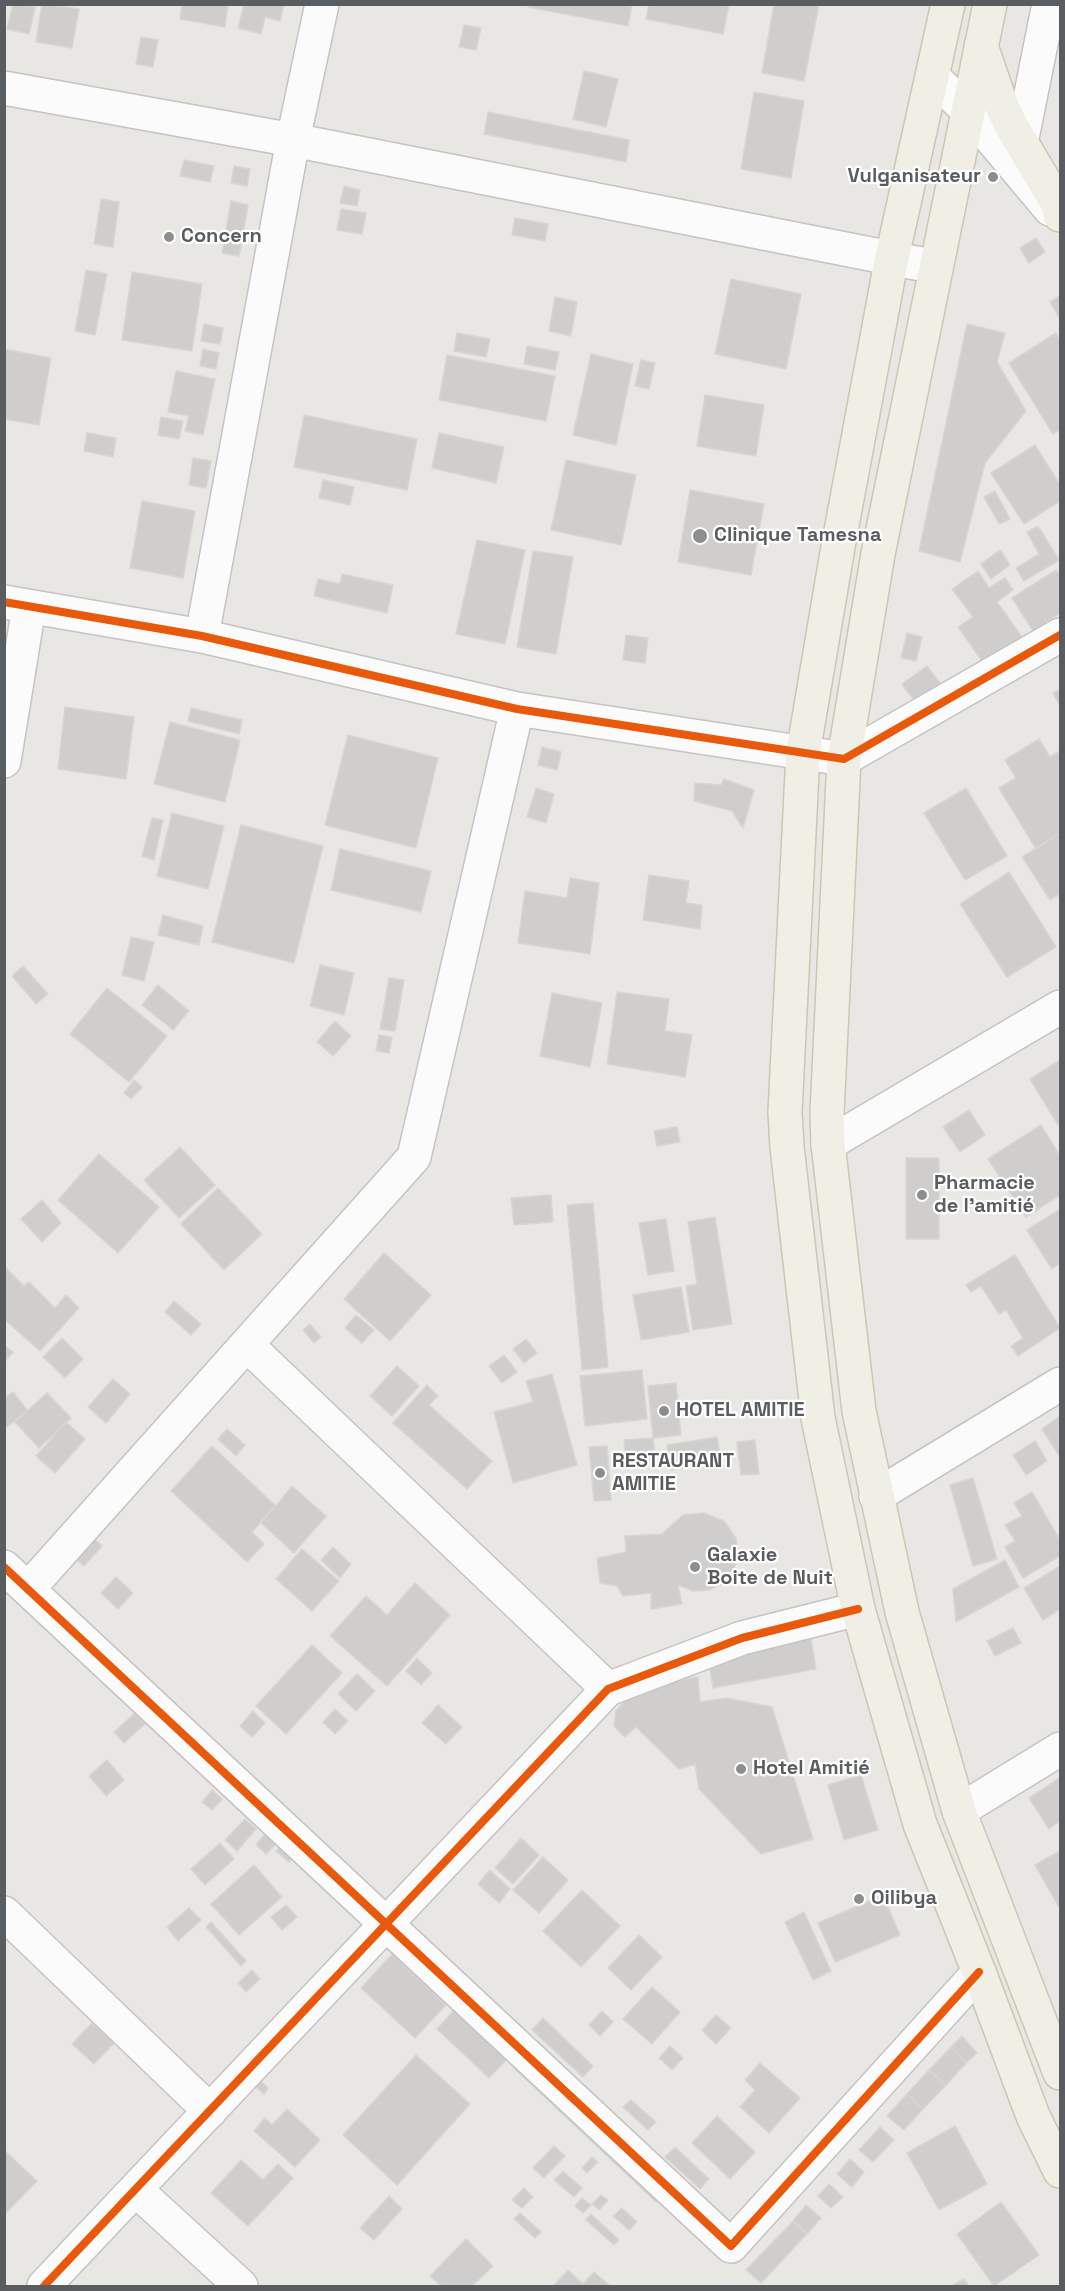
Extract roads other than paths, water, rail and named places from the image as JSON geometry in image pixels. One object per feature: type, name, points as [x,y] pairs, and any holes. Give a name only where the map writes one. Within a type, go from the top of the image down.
[{"type":"main road","points":[[948,4],[892,257],[838,547],[803,753],[785,1112],[818,1418],[858,1609],[920,1824],[1033,2116],[1060,2171]]},
{"type":"main road","points":[[990,4],[878,554],[844,759],[826,1113],[859,1412],[902,1612],[959,1811],[1060,2073]]},
{"type":"main road","points":[[981,46],[1001,104],[1059,206],[1060,214]]},
{"type":"street","points":[[202,636],[293,140],[322,4]]},
{"type":"street","points":[[1022,143],[1049,4]]},
{"type":"street","points":[[933,77],[968,111],[1060,222]]},
{"type":"street","points":[[4,88],[293,140],[936,267]]},
{"type":"street","points":[[4,761],[17,604],[202,636],[517,709],[844,759],[1060,635]]},
{"type":"street","points":[[28,1589],[414,1157],[517,709]]},
{"type":"street","points":[[828,1144],[1060,1007]]},
{"type":"street","points":[[246,1345],[608,1689]]},
{"type":"street","points":[[876,1496],[1060,1383]]},
{"type":"street","points":[[4,1567],[731,2246],[979,1972]]},
{"type":"street","points":[[44,2286],[608,1689],[742,1638],[858,1609]]},
{"type":"street","points":[[959,1811],[1060,1749]]},
{"type":"street","points":[[4,1913],[210,2111]]},
{"type":"street","points":[[136,2190],[241,2286]]},
{"type":"place","name":"Vulganisateur","points":[[993,177]]},
{"type":"place","name":"Concern","points":[[169,237]]},
{"type":"place","name":"Clinique Tamesna","points":[[700,536]]},
{"type":"place","name":"Pharmacie de l'amitié","points":[[922,1195]]},
{"type":"place","name":"HOTEL AMITIE","points":[[664,1411]]},
{"type":"place","name":"RESTAURANT AMITIE","points":[[600,1473]]},
{"type":"place","name":"Galaxie Boite de Nuit","points":[[695,1567]]},
{"type":"place","name":"Hotel Amitié","points":[[741,1769]]},
{"type":"place","name":"Oilibya","points":[[859,1899]]}]
